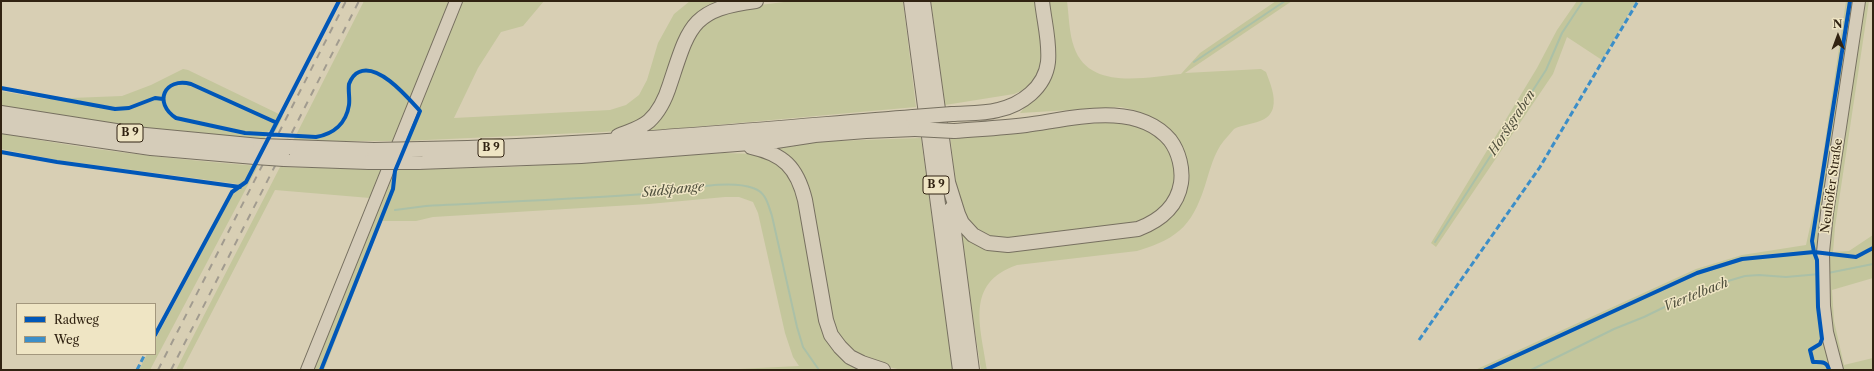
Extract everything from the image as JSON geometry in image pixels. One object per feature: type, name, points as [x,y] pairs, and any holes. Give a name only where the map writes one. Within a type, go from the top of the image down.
[{"type":"highway","points":[[605,141],[639,128],[653,116],[668,91],[679,55],[687,36],[698,21],[720,8],[756,1]]},
{"type":"highway","name":"B 9","points":[[911,1],[960,370]]},
{"type":"highway","name":"B 9","points":[[923,1],[972,370]]},
{"type":"highway","name":"B 9","points":[[420,156],[497,148],[914,123],[952,114],[996,111],[1014,104],[1033,92],[1039,85],[1046,70],[1048,52],[1042,1]]},
{"type":"highway","name":"B 9","points":[[1,113],[257,151]]},
{"type":"highway","points":[[736,144],[866,130],[914,123],[954,131],[1025,125],[1081,117],[1116,116],[1129,118],[1151,125],[1160,131],[1170,141],[1180,162],[1181,182],[1177,197],[1167,212],[1151,224],[1138,229],[997,245],[980,240],[967,230],[958,214],[947,179]]},
{"type":"highway","name":"B 9","points":[[1,126],[151,148],[372,156],[552,158],[736,144]]},
{"type":"highway","points":[[736,144],[764,150],[773,154],[787,163],[797,175],[805,200],[826,320],[831,335],[850,357],[883,370]]},
{"type":"main road","points":[[307,370],[456,1]]},
{"type":"main road","name":"Neuhöfer Straße","points":[[1837,370],[1827,332],[1824,306],[1823,268],[1826,219],[1859,1]]},
{"type":"green space","points":[[364,1],[452,1],[395,141],[293,141]]},
{"type":"green space","points":[[461,1],[544,1],[523,26],[501,32],[478,68],[454,118],[610,110],[626,105],[639,95],[647,80],[658,43],[674,14],[690,1],[728,1],[713,5],[654,108],[635,125],[618,131],[404,141]]},
{"type":"green space","points":[[792,1],[903,1],[916,107],[638,132],[702,24],[736,8]]},
{"type":"green space","points":[[931,1],[1036,1],[1043,52],[1036,79],[1028,88],[1014,94],[945,105]]},
{"type":"green space","points":[[1045,1],[1067,1],[1072,42],[1081,61],[1092,70],[1105,76],[1136,78],[1181,74],[1200,53],[1276,1],[1292,1],[1185,73],[1261,69],[1266,72],[1273,94],[1274,103],[1273,108],[1267,117],[1234,129],[1220,146],[1197,207],[1184,227],[1165,240],[1137,251],[1017,265],[1000,273],[989,283],[983,295],[980,308],[980,323],[987,370],[981,370],[959,228],[975,241],[1153,229],[1188,173],[1146,116],[1134,110],[1121,107],[1020,113],[1044,84]]},
{"type":"green space","points":[[1577,1],[1636,1],[1602,60],[1567,37],[1553,74],[1436,247],[1431,243],[1537,68],[1557,30]]},
{"type":"green space","points":[[1846,1],[1869,1],[1835,227],[1833,252],[1849,251],[1873,235],[1873,278],[1832,290],[1834,321],[1844,365],[1873,358],[1873,370],[1475,370],[1696,269],[1742,255],[1806,245],[1817,195]]},
{"type":"green space","points":[[183,69],[188,70],[283,116],[275,132],[268,131],[264,139],[165,130],[66,117],[1,106],[1,91],[46,99],[122,96],[151,85]]},
{"type":"green space","points":[[1123,122],[1141,125],[1156,133],[1173,155],[1176,189],[1160,213],[1135,225],[1005,238],[989,238],[977,231],[969,221],[958,193],[950,136]]},
{"type":"green space","points":[[1,133],[129,153],[258,166],[150,370],[139,370],[146,355],[156,355],[156,338],[238,184],[57,160],[1,149]]},
{"type":"green space","points":[[921,138],[953,370],[902,370],[875,364],[850,351],[833,327],[805,187],[765,147],[832,141]]},
{"type":"green space","points":[[724,153],[758,154],[774,159],[797,184],[821,321],[868,370],[718,370],[799,366],[793,357],[785,333],[758,213],[753,202],[739,197],[725,197],[649,204],[433,217],[416,221],[382,221],[324,370],[300,370],[370,198],[275,190],[182,370],[176,370],[280,167],[398,170],[512,167]]},
{"type":"waterway","points":[[1194,62],[1285,1]]},
{"type":"waterway","name":"Horstgraben","points":[[1435,242],[1546,70],[1562,33],[1583,1]]},
{"type":"waterway","name":"Südspange","points":[[395,210],[426,206],[647,194],[701,186],[729,184],[753,188],[761,192],[768,203],[803,347],[819,370]]},
{"type":"waterway","name":"Viertelbach","points":[[1828,273],[1873,264]]},
{"type":"waterway","name":"Viertelbach","points":[[1531,370],[1614,329],[1644,317],[1677,301],[1728,281],[1745,276],[1759,275],[1786,277],[1820,274]]},
{"type":"railway","points":[[158,370],[346,1]]},
{"type":"railway","points":[[171,370],[359,1]]},
{"type":"marked path","points":[[1419,340],[1540,167],[1638,1]]},
{"type":"marked path","points":[[137,370],[144,355]]},
{"type":"cycle path","points":[[156,333],[232,192],[246,182],[339,1]]},
{"type":"cycle path","points":[[1829,370],[1827,365],[1821,362],[1813,362],[1810,350],[1820,344],[1822,339],[1818,307],[1817,260],[1812,241],[1850,1]]},
{"type":"cycle path","points":[[275,122],[191,84],[174,84],[168,88],[165,93],[165,105],[169,112],[176,118],[245,133],[316,137],[333,131],[342,123],[349,105],[349,84],[357,73],[367,71],[375,72],[392,83],[420,111],[395,171],[393,189],[321,370]]},
{"type":"cycle path","points":[[1,88],[115,109],[129,108],[155,98],[163,99]]},
{"type":"cycle path","points":[[1,152],[57,162],[240,187]]},
{"type":"cycle path","points":[[1485,370],[1697,273],[1742,259],[1814,252],[1856,257],[1873,248]]}]
